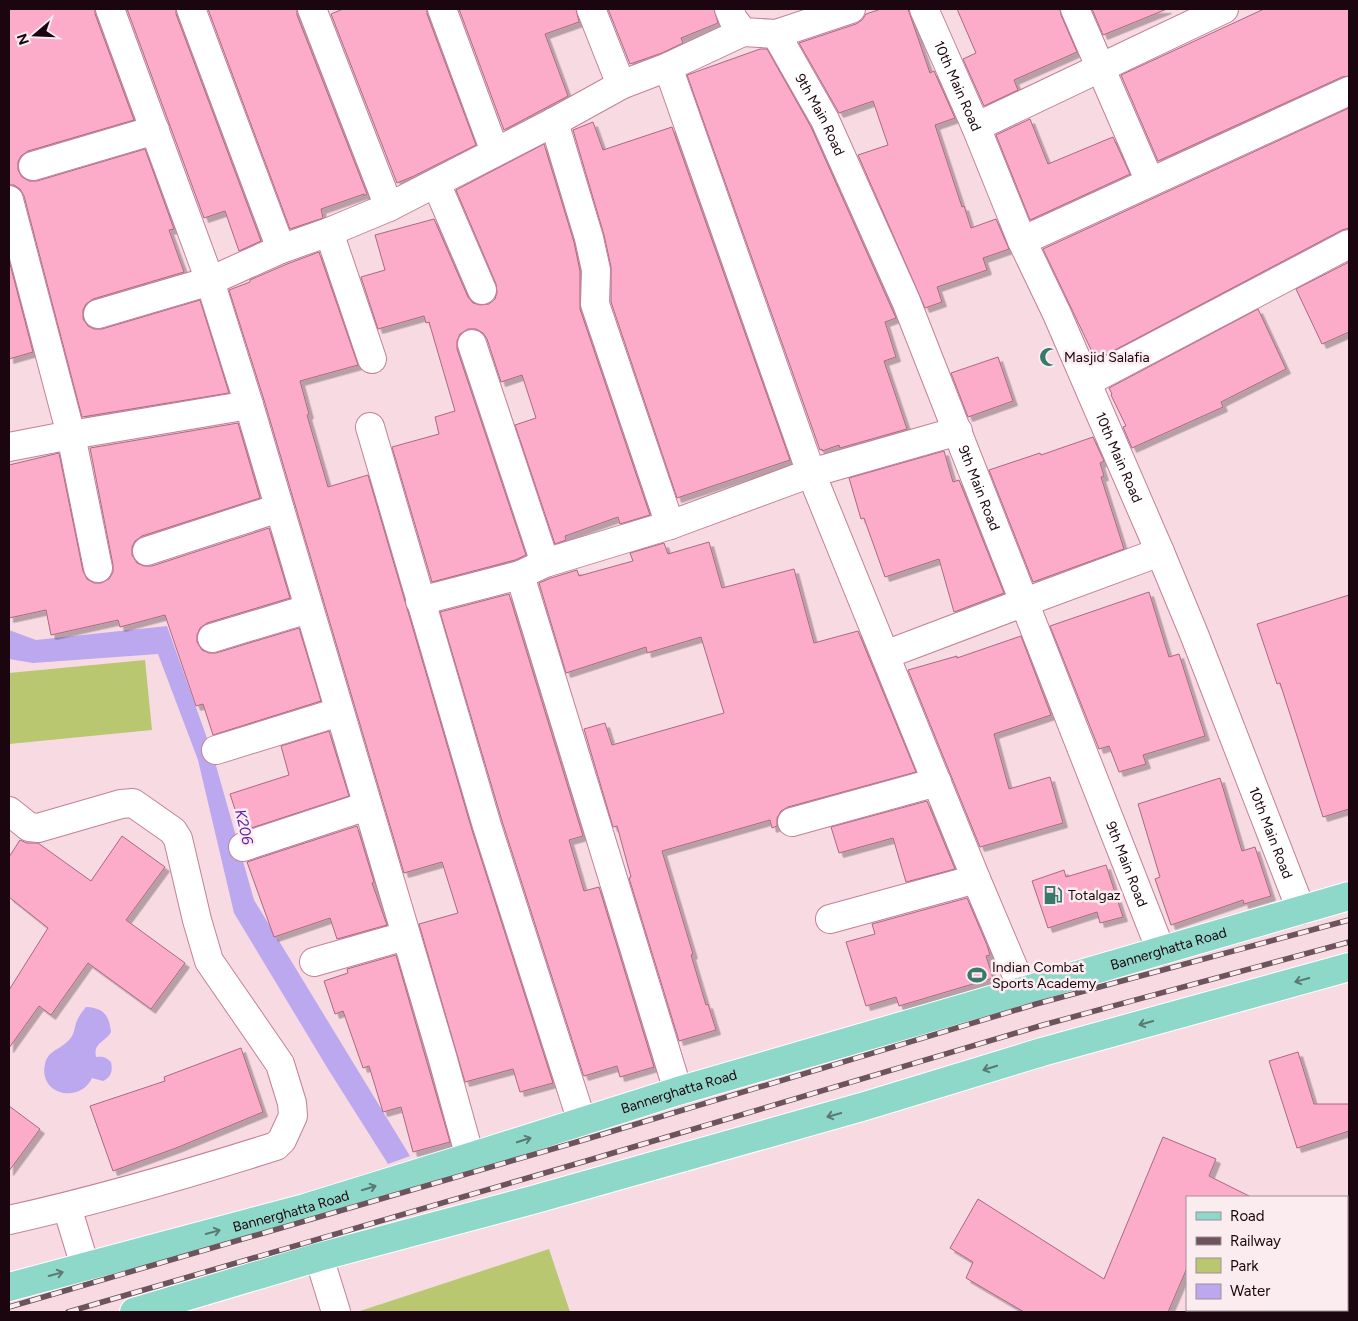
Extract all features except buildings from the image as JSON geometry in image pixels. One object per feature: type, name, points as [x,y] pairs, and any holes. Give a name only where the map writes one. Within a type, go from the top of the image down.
[{"type":"main road","name":"Bannerghatta Road","points":[[9,1287],[305,1208],[470,1158],[678,1091],[1349,896]]},
{"type":"main road","points":[[134,1312],[319,1257],[809,1122],[1042,1052],[1349,966]]},
{"type":"street","points":[[110,9],[210,281],[249,405],[470,1158]]},
{"type":"street","points":[[191,9],[281,249]]},
{"type":"street","points":[[312,9],[389,207]]},
{"type":"street","points":[[442,9],[495,152]]},
{"type":"street","points":[[591,9],[621,85]]},
{"type":"street","points":[[728,9],[742,32]]},
{"type":"street","points":[[98,314],[210,281],[281,249],[329,232],[389,207],[554,122],[621,85],[668,67],[742,32],[776,34],[851,9]]},
{"type":"street","name":"10th Main Road","points":[[924,9],[976,127],[1022,241],[1087,382],[1160,552],[1194,634],[1301,910]]},
{"type":"street","points":[[1075,9],[1150,182]]},
{"type":"street","points":[[976,127],[1224,9]]},
{"type":"street","name":"9th Main Road","points":[[776,34],[825,120],[906,300],[1161,951]]},
{"type":"street","points":[[668,67],[811,472],[1023,990]]},
{"type":"street","points":[[1022,241],[1349,90]]},
{"type":"street","points":[[554,122],[590,238],[596,270],[594,304],[670,525]]},
{"type":"street","points":[[33,166],[155,130]]},
{"type":"street","points":[[436,183],[482,290]]},
{"type":"street","points":[[9,200],[72,435],[98,568]]},
{"type":"street","points":[[329,232],[372,359]]},
{"type":"street","points":[[1087,382],[1349,244]]},
{"type":"street","points":[[472,344],[545,563]]},
{"type":"street","points":[[9,447],[249,405]]},
{"type":"street","points":[[370,427],[487,826],[582,1122]]},
{"type":"street","points":[[420,601],[520,575],[545,563],[670,525],[811,472],[958,431]]},
{"type":"street","points":[[147,551],[279,508]]},
{"type":"street","points":[[885,655],[1160,552]]},
{"type":"street","points":[[520,575],[678,1091]]},
{"type":"street","points":[[212,638],[308,609]]},
{"type":"street","points":[[216,750],[340,712]]},
{"type":"street","points":[[792,822],[937,782]]},
{"type":"street","points":[[9,811],[29,827],[38,828],[121,804],[133,803],[173,830],[178,839],[197,920],[209,961],[278,1059],[292,1103],[293,1116],[282,1140],[276,1146],[193,1172],[67,1207],[9,1220]]},
{"type":"street","points":[[243,847],[368,806]]},
{"type":"street","points":[[830,919],[976,879]]},
{"type":"street","points":[[314,962],[406,936]]},
{"type":"street","points":[[67,1207],[85,1266]]},
{"type":"street","points":[[319,1257],[336,1312]]},
{"type":"green space","points":[[145,660],[152,730],[9,744],[9,673]]},
{"type":"green space","points":[[549,1249],[570,1312],[357,1312]]},
{"type":"water","points":[[167,626],[213,755],[254,900],[410,1156],[388,1164],[234,913],[198,760],[158,654],[33,663],[9,659],[9,630],[36,640]]},
{"type":"water","points":[[86,1007],[101,1011],[109,1021],[111,1032],[96,1048],[96,1057],[104,1057],[111,1062],[111,1073],[103,1081],[92,1078],[79,1091],[61,1092],[54,1089],[48,1083],[45,1075],[45,1064],[52,1053],[71,1038],[76,1023]]},
{"type":"railway","points":[[9,1307],[580,1141],[1036,1004],[1349,920]]},
{"type":"railway","points":[[68,1312],[1043,1025],[1349,942]]},
{"type":"place","name":"Masjid Salafia","points":[[1049,357]]},
{"type":"place","name":"Totalgaz","points":[[1053,895]]},
{"type":"place","name":"Indian Combat Sports Academy","points":[[977,975]]},
{"type":"water label","name":"K206","points":[[244,827]]}]
